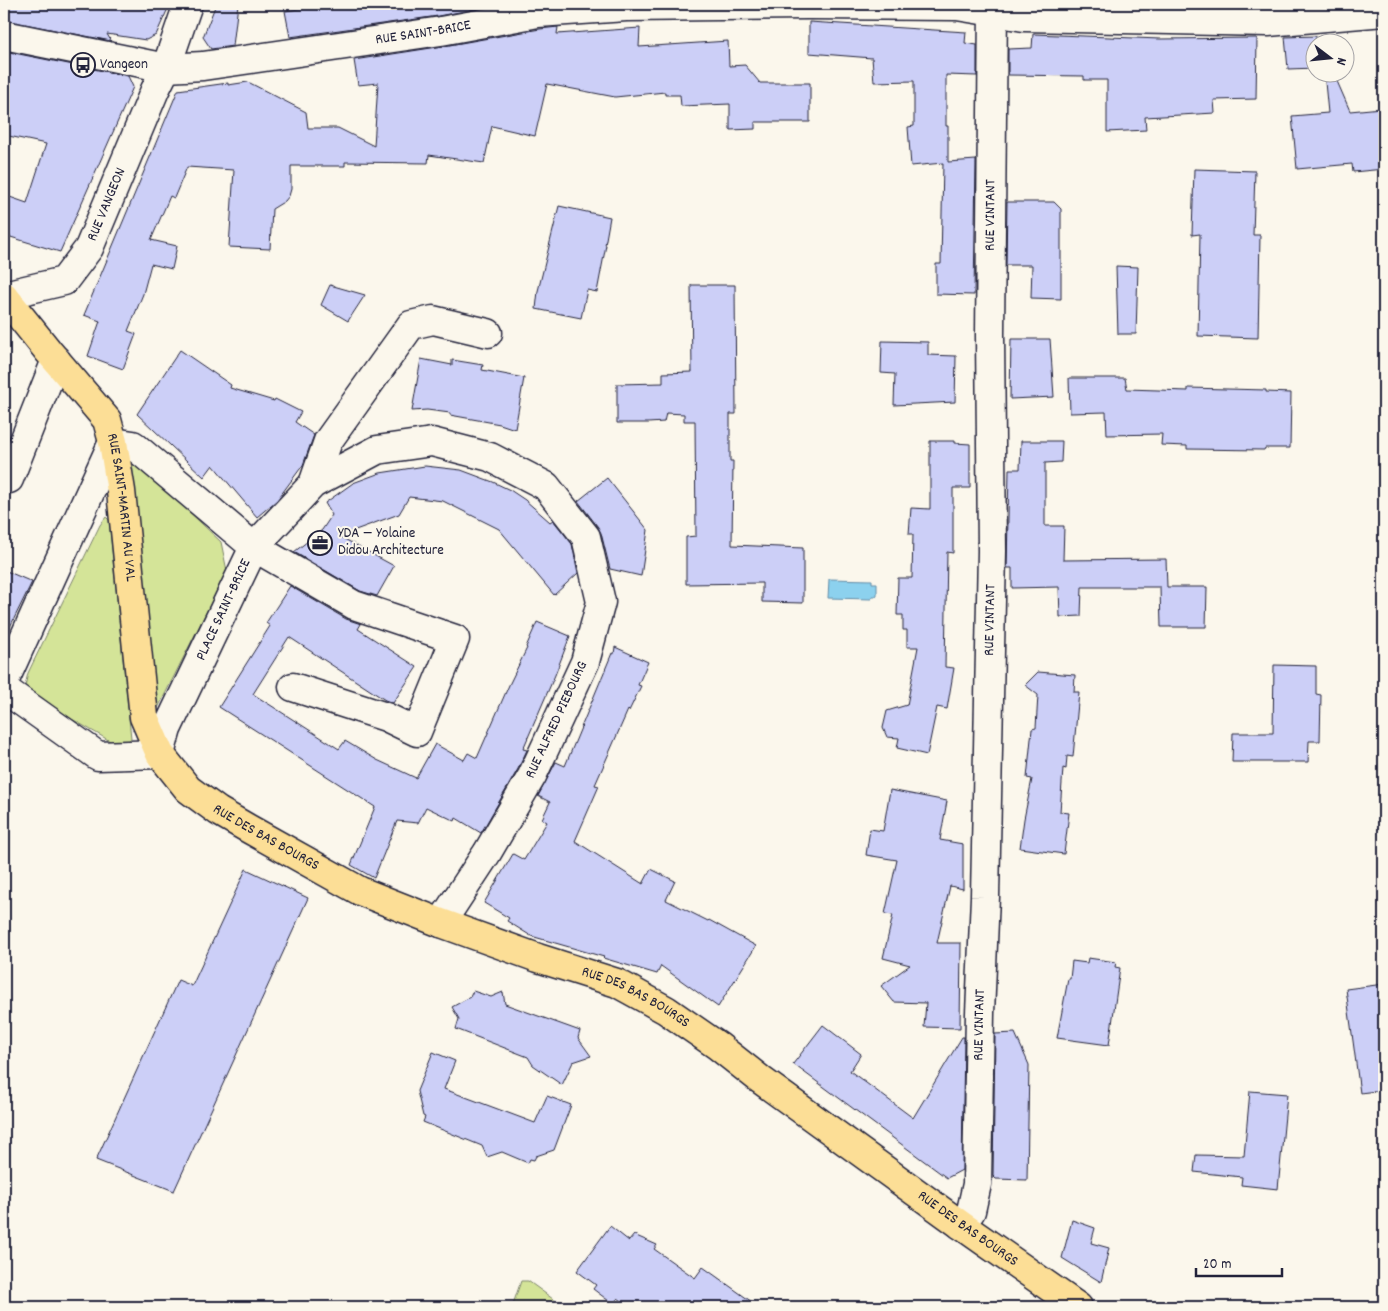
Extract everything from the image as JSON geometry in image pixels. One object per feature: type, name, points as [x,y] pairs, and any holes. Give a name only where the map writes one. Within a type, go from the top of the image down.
[{"type":"main road","name":"RUE SAINT-MARTIN AU VAL","points":[[4,295],[107,420],[113,442],[121,491],[144,718],[160,754]]},
{"type":"main road","name":"RUE DES BAS BOURGS","points":[[160,754],[188,789],[218,811],[360,891],[538,958],[617,983],[666,1010],[718,1046],[761,1080],[961,1226],[1078,1307]]},
{"type":"street","name":"RUE VANGEON","points":[[4,295],[64,281],[89,248],[166,68],[188,4]]},
{"type":"street","name":"RUE SAINT-BRICE","points":[[4,35],[166,68],[212,65],[441,30],[538,13],[626,7],[957,6],[993,7],[1024,16],[1268,22],[1384,12]]},
{"type":"street","name":"RUE VINTANT","points":[[961,1226],[971,1210],[977,1184],[980,1012],[985,897],[992,551],[990,326],[993,7]]},
{"type":"street","points":[[313,484],[328,441],[411,325],[432,320],[488,334]]},
{"type":"street","points":[[4,478],[10,479],[56,360]]},
{"type":"street","points":[[4,682],[113,442]]},
{"type":"street","name":"PLACE SAINT-BRICE","points":[[113,442],[133,445],[254,547],[167,729],[160,754]]},
{"type":"street","name":"RUE ALFRED PIEBOURG","points":[[254,547],[313,484],[377,450],[432,442],[490,457],[546,486],[586,537],[601,602],[585,662],[532,776],[487,853],[441,923]]},
{"type":"street","points":[[254,547],[354,605],[455,639],[417,732],[386,717],[293,687]]},
{"type":"street","points":[[4,689],[98,756],[160,754]]},
{"type":"green space","points":[[138,463],[221,542],[227,571],[157,710],[130,469],[133,464]]},
{"type":"green space","points":[[106,517],[109,520],[131,738],[126,745],[117,745],[37,699],[25,686],[28,673],[100,525]]},
{"type":"green space","points":[[521,1281],[528,1281],[564,1307],[512,1307]]},
{"type":"water","points":[[829,579],[872,580],[872,583],[877,583],[877,596],[872,596],[871,599],[828,598]]},
{"type":"building","points":[[4,4],[170,4],[156,35],[146,40],[107,34],[111,41],[4,20]]},
{"type":"building","points":[[216,4],[238,4],[233,46],[211,49],[203,37]]},
{"type":"building","points":[[334,4],[502,4],[438,16],[290,37],[285,11]]},
{"type":"building","points":[[809,22],[966,32],[965,43],[977,45],[977,76],[946,75],[948,162],[976,160],[974,295],[936,294],[936,264],[941,264],[943,163],[911,166],[908,127],[914,126],[914,81],[874,82],[872,58],[809,53]]},
{"type":"building","points":[[558,27],[557,34],[640,28],[639,47],[728,41],[729,66],[745,65],[760,83],[810,83],[810,122],[755,122],[755,129],[730,130],[730,104],[681,106],[680,95],[665,95],[665,92],[615,97],[547,84],[535,136],[492,126],[484,163],[429,155],[428,163],[345,162],[345,166],[291,166],[291,189],[289,196],[285,201],[272,209],[270,249],[229,247],[234,170],[187,167],[174,198],[170,196],[151,240],[177,246],[172,269],[151,264],[143,294],[128,331],[136,334],[123,369],[88,356],[100,321],[84,315],[178,90],[248,82],[306,112],[308,128],[338,128],[374,146],[378,83],[358,85],[354,60]]},
{"type":"building","points":[[1033,34],[1160,39],[1257,38],[1256,99],[1214,100],[1215,113],[1145,117],[1146,130],[1107,132],[1107,80],[1084,80],[1084,76],[1008,75],[1008,49],[1032,48]]},
{"type":"building","points":[[1306,36],[1306,68],[1288,69],[1285,37]]},
{"type":"building","points":[[4,51],[128,76],[133,87],[60,252],[4,235],[4,195],[27,203],[46,144],[4,135],[4,112],[9,93],[4,92]]},
{"type":"building","points":[[1325,82],[1337,82],[1350,111],[1381,108],[1384,169],[1353,172],[1352,164],[1297,169],[1292,116],[1328,113]]},
{"type":"building","points":[[1194,169],[1255,171],[1253,235],[1260,235],[1258,338],[1198,336],[1200,234],[1192,235]]},
{"type":"building","points":[[1007,202],[1054,202],[1061,209],[1061,299],[1031,298],[1032,265],[1006,265]]},
{"type":"building","points":[[559,206],[610,217],[597,292],[587,290],[581,318],[536,309],[538,291]]},
{"type":"building","points":[[1116,266],[1138,267],[1136,334],[1118,334]]},
{"type":"building","points":[[330,285],[365,295],[348,321],[321,305]]},
{"type":"building","points":[[691,285],[735,285],[736,414],[730,414],[730,461],[733,461],[732,545],[803,548],[803,603],[762,602],[762,583],[686,584],[686,537],[696,536],[695,421],[684,421],[684,414],[666,413],[664,422],[617,423],[617,384],[663,383],[663,373],[692,372]]},
{"type":"building","points":[[1011,339],[1050,339],[1054,397],[1010,399]]},
{"type":"building","points":[[882,341],[928,342],[928,355],[956,356],[955,402],[894,405],[895,374],[881,373]]},
{"type":"building","points":[[180,350],[231,385],[230,388],[274,401],[275,399],[301,412],[295,422],[314,435],[303,465],[277,500],[257,517],[213,465],[204,477],[137,414]]},
{"type":"building","points":[[421,359],[452,365],[452,360],[483,365],[482,370],[524,378],[515,429],[500,424],[450,415],[450,413],[427,410],[412,411]]},
{"type":"building","points":[[1069,378],[1125,378],[1127,389],[1188,391],[1188,388],[1266,390],[1266,392],[1291,393],[1290,448],[1265,448],[1264,450],[1187,449],[1187,446],[1161,445],[1162,434],[1107,435],[1106,412],[1070,413]]},
{"type":"building","points":[[930,441],[955,441],[955,443],[970,444],[970,488],[953,488],[953,553],[947,552],[945,667],[954,668],[947,709],[937,707],[927,755],[897,748],[899,738],[887,737],[883,728],[887,711],[907,705],[918,647],[907,647],[907,630],[903,630],[903,615],[897,615],[898,578],[912,578],[913,534],[909,534],[911,508],[930,509]]},
{"type":"building","points":[[1021,441],[1062,441],[1061,462],[1045,463],[1045,526],[1064,526],[1063,560],[1166,559],[1167,587],[1207,587],[1206,627],[1161,627],[1160,587],[1082,587],[1081,616],[1060,617],[1059,587],[1012,588],[1012,568],[1007,568],[1009,469],[1020,469]]},
{"type":"building","points":[[425,466],[461,470],[493,482],[525,500],[550,522],[553,520],[572,544],[578,573],[554,595],[499,529],[443,501],[409,497],[399,514],[339,536],[394,566],[377,596],[360,591],[294,552],[322,530],[332,515],[325,503],[353,483],[380,473]]},
{"type":"building","points":[[607,478],[648,530],[641,576],[610,569],[601,533],[578,501]]},
{"type":"building","points":[[4,570],[32,582],[4,639]]},
{"type":"building","points":[[290,586],[346,619],[361,624],[358,629],[417,667],[393,703],[385,700],[289,637],[253,694],[339,749],[345,741],[377,760],[416,778],[435,744],[464,760],[468,753],[477,758],[537,622],[570,636],[523,749],[527,750],[481,833],[456,818],[455,821],[426,807],[418,823],[397,821],[374,878],[351,865],[375,807],[219,707],[270,626],[266,623]]},
{"type":"building","points":[[615,647],[648,662],[638,685],[641,686],[628,710],[595,785],[599,786],[575,841],[643,884],[651,869],[675,881],[666,900],[709,920],[756,946],[718,1007],[661,966],[657,974],[531,936],[507,921],[509,918],[484,903],[513,854],[524,860],[547,822],[542,819],[550,802],[538,796],[556,762],[565,766],[612,653],[614,654]]},
{"type":"building","points":[[1274,665],[1316,666],[1316,694],[1321,695],[1320,741],[1309,741],[1308,762],[1232,762],[1233,733],[1273,733]]},
{"type":"building","points":[[1038,672],[1075,675],[1074,692],[1079,692],[1073,757],[1067,756],[1066,769],[1063,768],[1060,812],[1069,813],[1064,854],[1020,848],[1032,779],[1027,778],[1032,729],[1036,728],[1038,695],[1025,685]]},
{"type":"building","points":[[890,790],[947,801],[940,840],[963,844],[963,889],[950,886],[937,943],[961,943],[960,1028],[924,1027],[926,1003],[894,1002],[881,986],[910,965],[883,958],[893,915],[885,914],[897,860],[866,855],[870,829],[883,831]]},
{"type":"building","points":[[246,869],[308,898],[174,1191],[96,1160],[178,980],[192,986]]},
{"type":"building","points":[[1088,958],[1116,962],[1115,967],[1120,968],[1109,1045],[1057,1038],[1072,961],[1087,963]]},
{"type":"building","points":[[1384,984],[1384,1090],[1360,1093],[1346,989]]},
{"type":"building","points":[[473,991],[491,997],[503,992],[505,1004],[580,1031],[578,1038],[591,1056],[573,1062],[562,1085],[533,1065],[528,1057],[456,1029],[459,1019],[452,1007],[470,997]]},
{"type":"building","points":[[823,1025],[861,1054],[850,1071],[913,1118],[962,1037],[964,1037],[962,1170],[947,1178],[793,1064]]},
{"type":"building","points":[[1015,1033],[1029,1065],[1027,1180],[996,1179],[993,1176],[995,1034]]},
{"type":"building","points":[[433,1052],[455,1061],[444,1089],[535,1123],[547,1096],[571,1105],[554,1150],[536,1156],[534,1160],[530,1159],[528,1163],[502,1152],[487,1157],[482,1146],[423,1122],[425,1117],[423,1116],[417,1091]]},
{"type":"building","points":[[1250,1091],[1287,1094],[1278,1189],[1241,1185],[1242,1177],[1194,1172],[1196,1155],[1244,1156]]},
{"type":"building","points":[[1072,1220],[1095,1228],[1091,1243],[1109,1248],[1101,1282],[1062,1258]]},
{"type":"building","points":[[610,1226],[629,1241],[634,1235],[657,1245],[654,1249],[695,1278],[703,1267],[759,1307],[630,1307],[618,1298],[613,1304],[593,1289],[596,1285],[577,1271]]},
{"type":"place","name":"Vangeon","points":[[83,65]]},
{"type":"place","name":"YDA — Yolaine Didou Architecture","points":[[320,543]]}]
